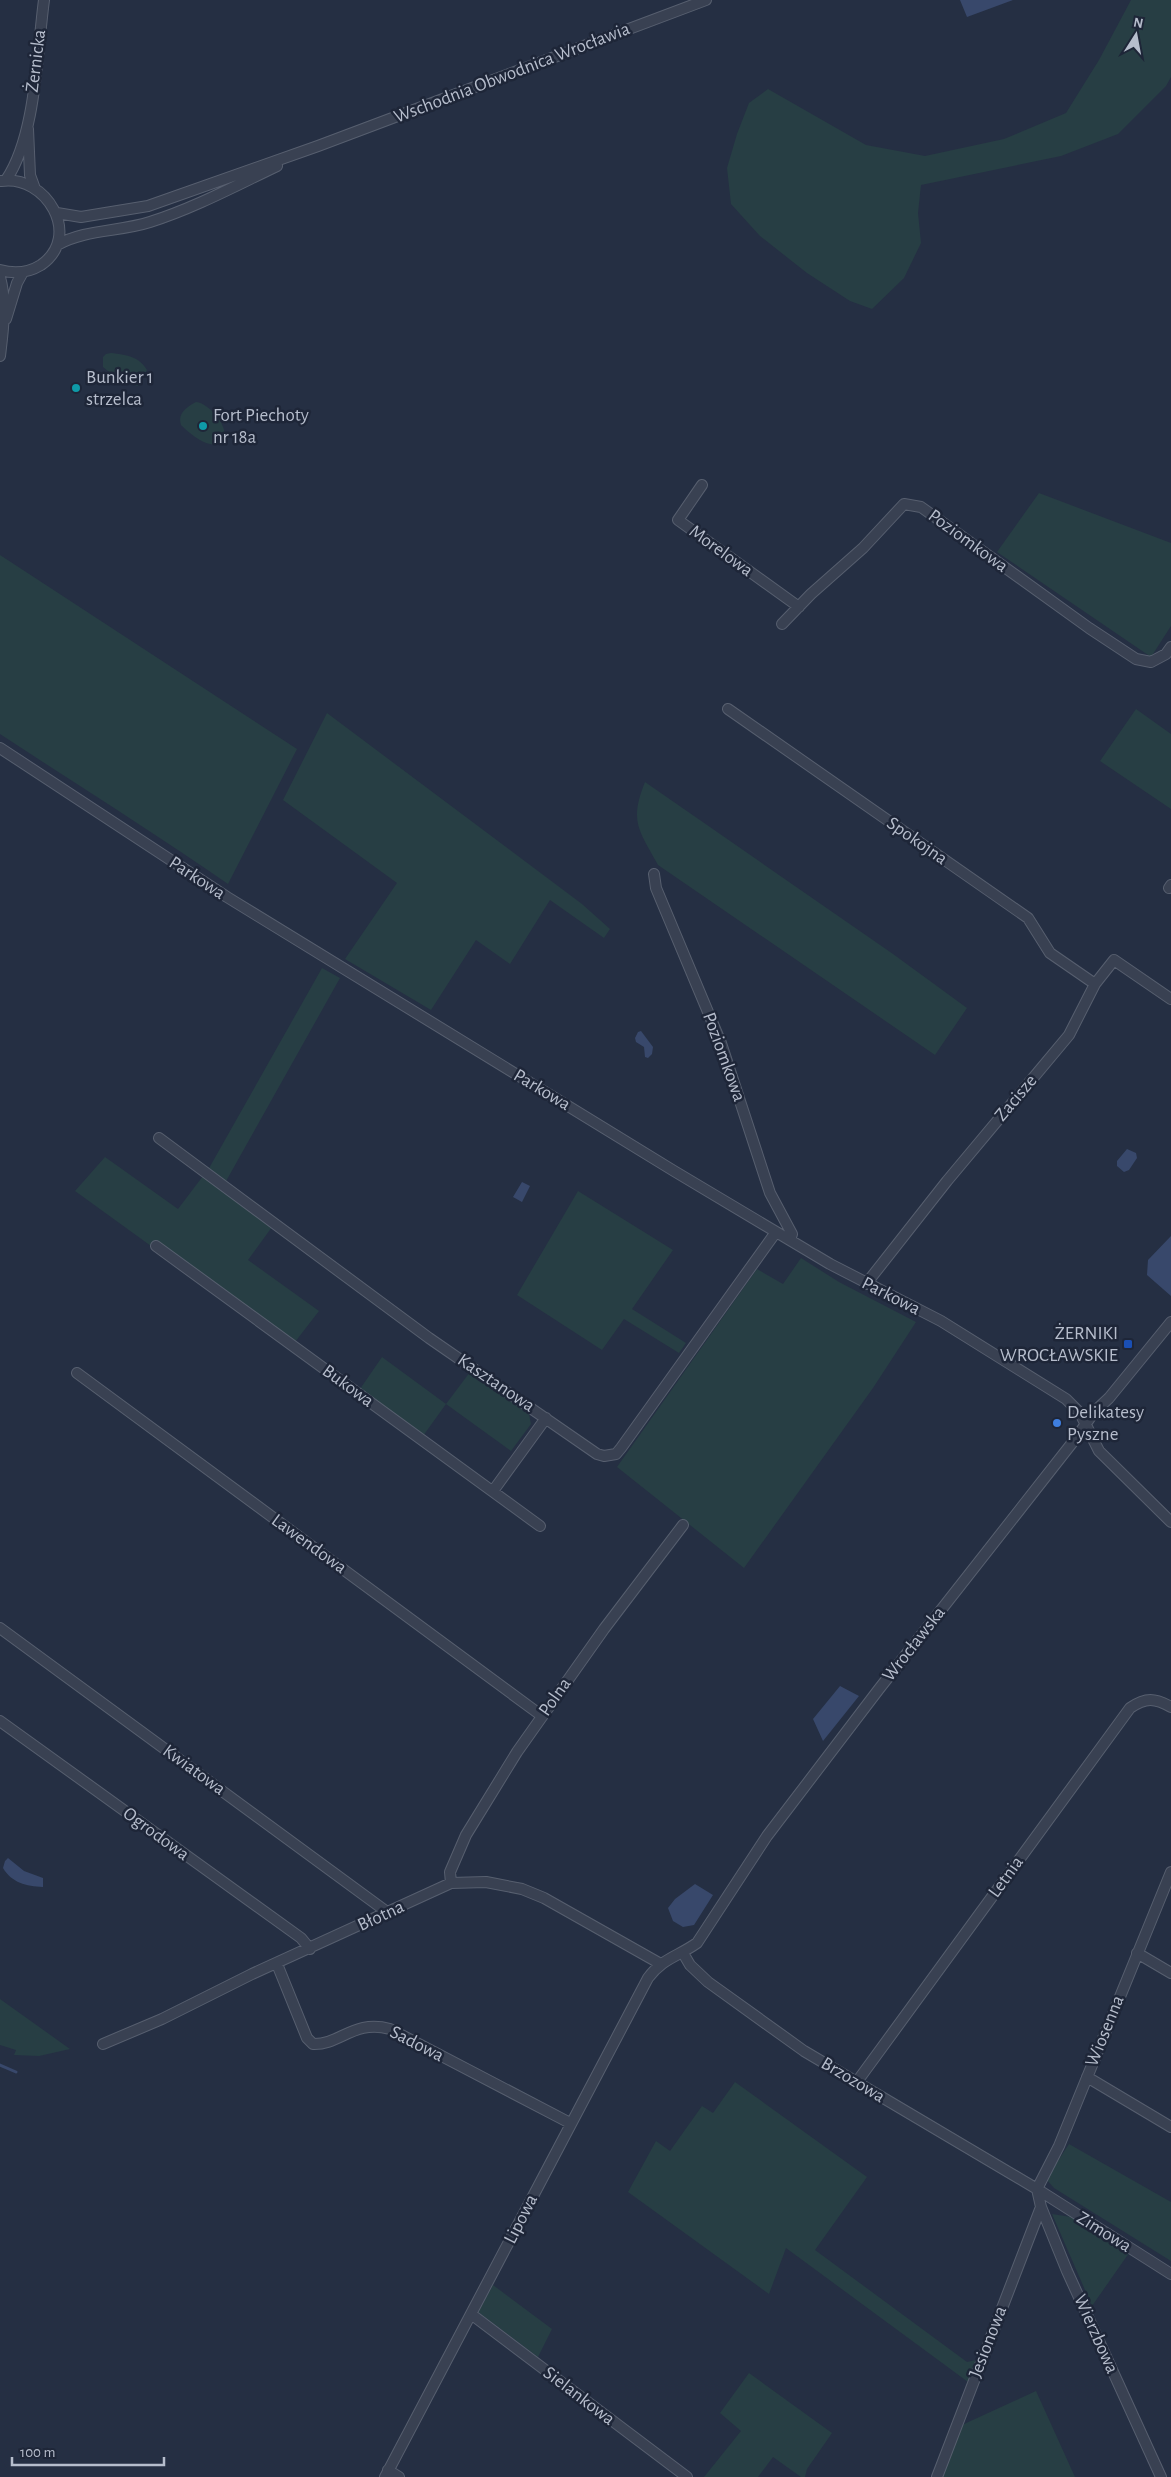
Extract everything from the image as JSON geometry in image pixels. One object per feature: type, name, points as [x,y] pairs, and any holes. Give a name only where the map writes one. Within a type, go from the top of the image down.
[{"type":"street","name":"Żernicka","points":[[34,186],[30,175],[28,123],[44,0]]},
{"type":"street","name":"Wschodnia Obwodnica Wrocławia","points":[[57,214],[81,217],[148,206],[318,146],[706,0]]},
{"type":"street","name":"Żernicka","points":[[3,181],[16,162],[28,123]]},
{"type":"street","name":"Wschodnia Obwodnica Wrocławia","points":[[57,245],[82,234],[148,222],[213,198],[318,146]]},
{"type":"street","points":[[0,270],[23,272],[34,269],[48,260],[57,245],[60,234],[57,214],[34,186],[18,181],[3,181]]},
{"type":"street","points":[[3,327],[17,283],[23,272]]},
{"type":"street","points":[[0,277],[3,294],[3,327],[0,356]]},
{"type":"street","name":"Morelowa","points":[[702,486],[678,520],[799,607]]},
{"type":"street","name":"Poziomkowa","points":[[782,624],[863,548],[904,504],[911,504],[921,507],[1089,628],[1136,659],[1151,662],[1166,654],[1171,647]]},
{"type":"street","name":"Spokojna","points":[[728,708],[1028,918],[1050,952],[1095,984]]},
{"type":"street","name":"Parkowa","points":[[0,748],[227,897],[776,1232],[866,1284],[941,1321],[1060,1394],[1073,1404],[1099,1451],[1171,1522]]},
{"type":"street","name":"Poziomkowa","points":[[654,874],[656,888],[721,1043],[770,1194],[792,1234],[790,1240]]},
{"type":"street","name":"Zacisze","points":[[866,1284],[947,1181],[1069,1036],[1095,984],[1114,960],[1171,999]]},
{"type":"street","name":"Kasztanowa","points":[[159,1138],[429,1338],[597,1454],[604,1456],[616,1454],[776,1232]]},
{"type":"street","name":"Bukowa","points":[[156,1246],[540,1526]]},
{"type":"street","name":"Wrocławska","points":[[659,1963],[683,1953],[697,1943],[767,1836],[1085,1424],[1171,1322]]},
{"type":"street","name":"Lawendowa","points":[[77,1373],[542,1716]]},
{"type":"street","points":[[493,1491],[546,1418]]},
{"type":"street","name":"Polna","points":[[451,1883],[450,1872],[466,1835],[484,1802],[604,1629],[683,1525]]},
{"type":"street","name":"Kwiatowa","points":[[0,1628],[387,1912]]},
{"type":"street","name":"Letnia","points":[[856,2083],[1130,1708],[1141,1700],[1150,1699],[1171,1707]]},
{"type":"street","name":"Ogrodowa","points":[[0,1721],[301,1938],[310,1949]]},
{"type":"street","name":"Wiosenna","points":[[1037,2190],[1059,2146],[1171,1872]]},
{"type":"street","name":"Błotna","points":[[103,2044],[162,2019],[451,1883],[486,1882],[522,1889],[544,1898],[659,1963]]},
{"type":"street","name":"Brzozowa","points":[[683,1953],[698,1974],[730,2000],[804,2051],[1037,2190]]},
{"type":"street","points":[[1137,1953],[1171,1973]]},
{"type":"street","name":"Lipowa","points":[[387,2474],[634,2000],[659,1963]]},
{"type":"street","name":"Sadowa","points":[[277,1964],[307,2038],[313,2044],[322,2045],[348,2032],[376,2025],[390,2028],[570,2123]]},
{"type":"street","points":[[1087,2077],[1171,2127]]},
{"type":"street","name":"Wierzbowa","points":[[1037,2190],[1041,2208],[1160,2477]]},
{"type":"street","name":"Zimowa","points":[[1037,2190],[1171,2274]]},
{"type":"street","name":"Jesionowa","points":[[937,2477],[1041,2208]]},
{"type":"street","name":"Sielankowa","points":[[471,2314],[686,2477]]},
{"type":"street","points":[[387,2474],[399,2477]]},
{"type":"green space","points":[[1131,0],[1171,0],[1171,77],[1166,86],[1118,134],[1061,156],[921,185],[918,213],[921,243],[904,278],[872,309],[850,301],[807,273],[760,236],[731,204],[727,168],[737,134],[749,103],[768,89],[866,145],[925,156],[1004,139],[1066,113],[1099,60]]},
{"type":"green space","points":[[111,353],[132,357],[144,365],[147,370],[138,386],[119,380],[103,367],[103,357]]},
{"type":"green space","points":[[196,402],[207,407],[219,419],[225,435],[222,443],[217,445],[206,443],[181,425],[180,417],[186,408]]},
{"type":"green space","points":[[1039,493],[1171,543],[1171,626],[1151,657],[997,552]]},
{"type":"green space","points":[[0,555],[297,749],[228,884],[0,734]]},
{"type":"green space","points":[[1136,709],[1171,734],[1171,809],[1100,761]]},
{"type":"green space","points":[[327,713],[582,904],[610,929],[604,938],[550,900],[510,964],[476,940],[431,1010],[345,959],[397,883],[283,800]]},
{"type":"green space","points":[[645,782],[893,954],[967,1008],[935,1055],[658,865],[638,825],[638,807]]},
{"type":"green space","points":[[322,968],[340,978],[225,1183],[208,1170]]},
{"type":"green space","points":[[105,1157],[178,1209],[203,1176],[272,1227],[248,1260],[319,1311],[295,1342],[155,1241],[151,1246],[75,1191]]},
{"type":"green space","points":[[578,1191],[673,1250],[632,1309],[686,1343],[679,1353],[624,1319],[602,1350],[517,1295]]},
{"type":"green space","points":[[801,1258],[839,1282],[916,1322],[873,1388],[744,1568],[617,1467],[757,1269],[783,1284]]},
{"type":"green space","points":[[382,1357],[446,1404],[423,1436],[360,1389]]},
{"type":"green space","points":[[470,1372],[529,1414],[531,1424],[511,1451],[446,1404]]},
{"type":"green space","points":[[0,1999],[70,2049],[39,2056],[14,2055],[16,2050],[0,2045]]},
{"type":"green space","points":[[735,2082],[867,2177],[815,2250],[967,2362],[976,2360],[968,2382],[786,2248],[769,2294],[628,2192],[656,2141],[670,2151],[702,2106],[713,2113]]},
{"type":"green space","points":[[1069,2144],[1171,2202],[1171,2261],[1054,2188],[1046,2179]]},
{"type":"green space","points":[[1052,2214],[1071,2217],[1129,2253],[1092,2306]]},
{"type":"green space","points":[[493,2285],[552,2329],[538,2357],[478,2312]]},
{"type":"green space","points":[[749,2373],[832,2433],[807,2469],[805,2477],[801,2477],[773,2457],[758,2477],[704,2477],[741,2431],[720,2413]]},
{"type":"green space","points":[[1036,2391],[1075,2477],[941,2477],[962,2425]]},
{"type":"water","points":[[960,0],[1013,0],[967,17]]},
{"type":"water","points":[[641,1031],[653,1047],[652,1054],[648,1058],[645,1057],[644,1047],[636,1042],[635,1038],[638,1032]]},
{"type":"water","points":[[1127,1149],[1136,1153],[1137,1158],[1129,1170],[1124,1172],[1117,1166],[1117,1161]]},
{"type":"water","points":[[522,1182],[530,1186],[522,1202],[513,1197]]},
{"type":"water","points":[[1171,1236],[1171,1296],[1147,1275],[1148,1260]]},
{"type":"water","points":[[840,1686],[859,1696],[823,1741],[813,1719]]},
{"type":"water","points":[[8,1858],[24,1871],[43,1878],[43,1887],[25,1885],[11,1877],[3,1868]]},
{"type":"water","points":[[695,1884],[713,1895],[694,1925],[683,1927],[673,1921],[668,1908],[675,1899]]},
{"type":"waterway","points":[[0,2065],[16,2072]]},
{"type":"place","name":"Bunkier 1 strzelca","points":[[76,388]]},
{"type":"place","name":"Fort Piechoty nr 18a","points":[[203,426]]},
{"type":"place","name":"ŻERNIKI WROCŁAWSKIE","points":[[1128,1344]]},
{"type":"place","name":"Delikatesy Pyszne","points":[[1057,1423]]}]
